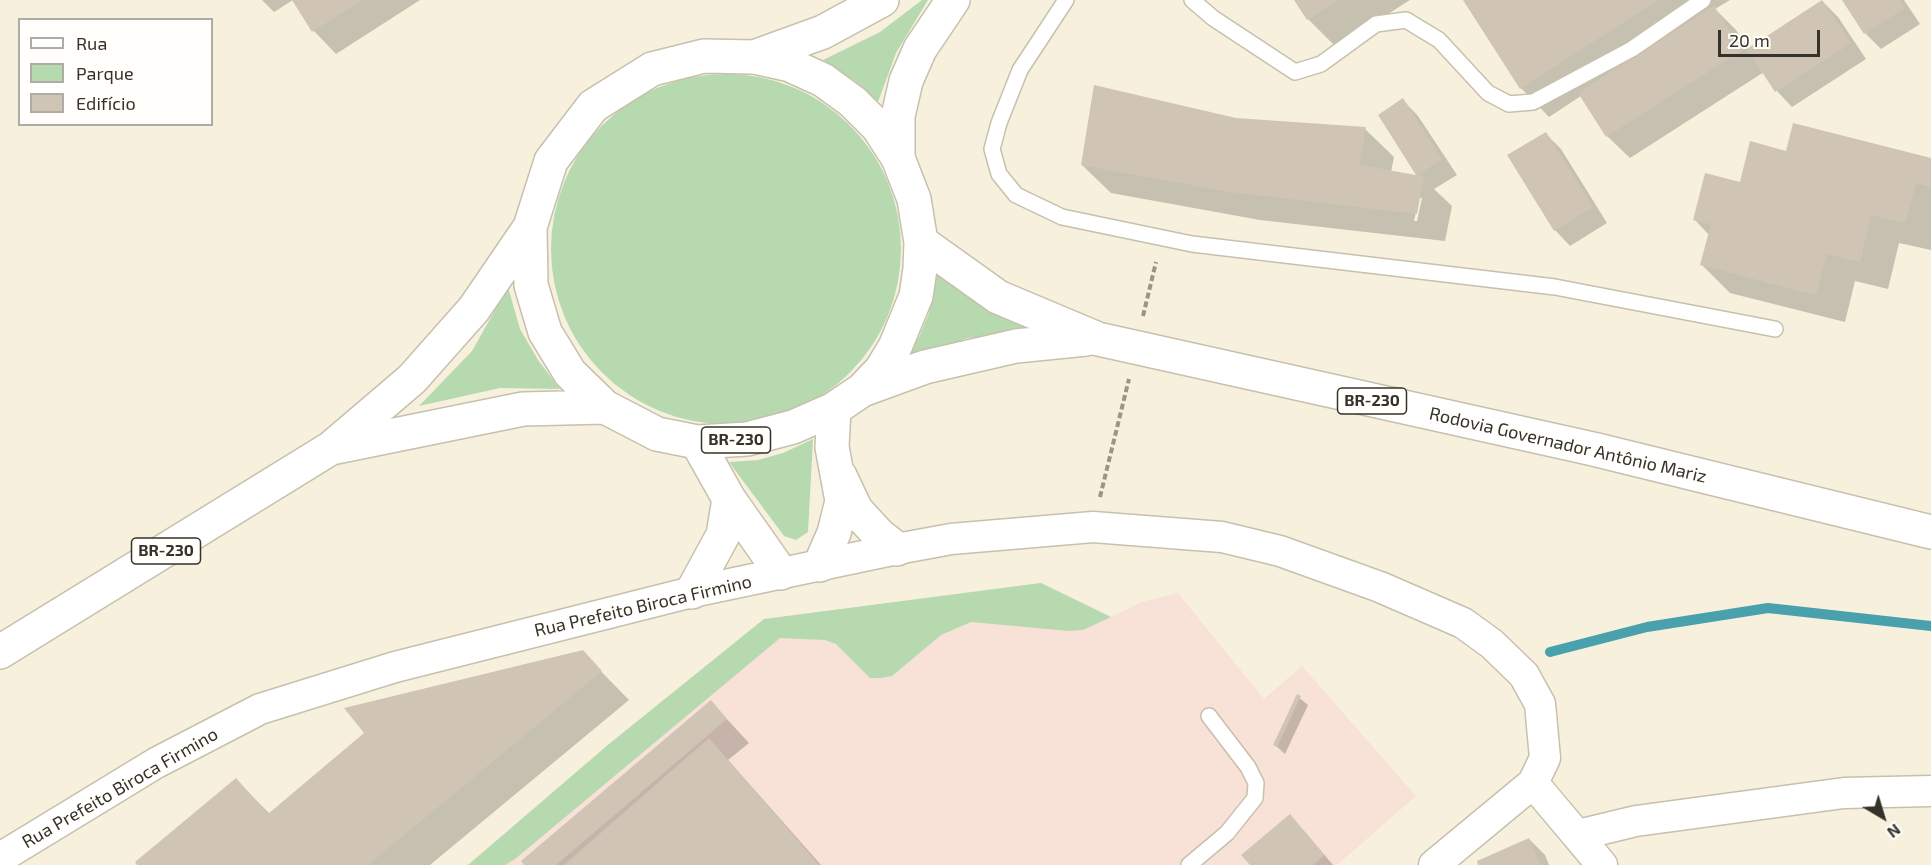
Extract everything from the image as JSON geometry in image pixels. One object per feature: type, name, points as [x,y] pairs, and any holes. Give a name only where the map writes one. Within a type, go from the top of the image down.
[{"type":"main road","points":[[754,57],[823,32],[882,0]]},
{"type":"main road","points":[[898,158],[898,116],[906,81],[920,49],[953,0]]},
{"type":"main road","name":"Rodovia Governador Antônio Mariz","points":[[0,652],[331,448],[412,379],[474,309],[530,227],[550,161],[593,106],[652,69],[704,56],[754,57],[790,65],[823,80],[853,102],[878,127],[898,158]]},
{"type":"main road","name":"BR-230","points":[[862,390],[881,370],[907,322],[916,296],[921,242],[914,198],[898,158]]},
{"type":"main road","name":"BR-230","points":[[530,227],[531,285],[545,332],[570,373],[605,407]]},
{"type":"main road","name":"Rodovia Governador Antônio Mariz","points":[[921,242],[998,297],[1098,339],[1593,449],[1931,532]]},
{"type":"main road","name":"Rodovia Governador Antônio Mariz","points":[[331,448],[523,409],[605,407],[657,434],[697,442],[747,439],[793,427],[834,409],[862,390],[925,367],[1016,345],[1098,339]]},
{"type":"main road","points":[[820,565],[834,533],[842,501],[832,447],[834,409]]},
{"type":"main road","points":[[697,442],[729,499],[782,573]]},
{"type":"main road","points":[[838,471],[856,510],[879,536],[897,549]]},
{"type":"main road","points":[[692,592],[723,535],[729,499]]},
{"type":"street","name":"Rua Prefeito Biroca Firmino","points":[[0,858],[156,763],[260,710],[395,667],[692,592],[897,549],[951,539],[1093,527],[1222,537],[1280,551],[1420,602],[1463,623],[1492,644],[1524,675],[1540,704],[1539,771]]},
{"type":"street","points":[[1434,865],[1539,771],[1578,836],[1602,865]]},
{"type":"street","points":[[1578,836],[1635,821],[1845,793],[1931,791]]},
{"type":"lane","points":[[1066,0],[1020,70],[999,123],[992,149],[999,174],[1016,195],[1062,217],[1192,244],[1555,287],[1775,329]]},
{"type":"lane","points":[[1192,0],[1213,18],[1294,72],[1321,64],[1376,24],[1406,20],[1439,40],[1488,93],[1509,104],[1533,102],[1632,49],[1703,0]]},
{"type":"lane","points":[[1189,865],[1227,833],[1255,798],[1256,783],[1248,767],[1209,716]]},
{"type":"shaded area","points":[[1041,583],[1111,617],[1142,602],[1178,593],[1264,699],[1302,666],[1416,796],[1337,865],[468,865],[609,744],[764,619]]},
{"type":"green space","points":[[922,0],[928,0],[896,53],[878,102],[855,81],[823,60],[880,32]]},
{"type":"green space","points":[[709,74],[743,74],[777,81],[809,94],[837,113],[862,138],[881,166],[894,198],[901,232],[901,266],[894,300],[881,332],[862,360],[837,385],[809,404],[777,417],[743,424],[709,424],[675,417],[643,404],[615,385],[590,360],[571,332],[558,300],[551,266],[551,232],[558,198],[571,166],[590,138],[615,113],[643,94],[675,81]]},
{"type":"green space","points":[[935,268],[1041,331],[968,338],[903,361],[919,337],[929,313]]},
{"type":"green space","points":[[508,287],[520,329],[538,360],[560,389],[500,388],[419,406],[472,351]]},
{"type":"green space","points":[[813,439],[808,532],[796,540],[784,536],[729,462],[758,460],[783,453]]},
{"type":"green space","points":[[1041,583],[1111,617],[1083,630],[1069,631],[971,622],[941,635],[892,676],[881,678],[870,678],[836,644],[825,640],[780,638],[515,859],[505,865],[468,865],[609,744],[764,619]]},
{"type":"building","points":[[292,0],[362,0],[312,32]]},
{"type":"building","points":[[1294,0],[1338,0],[1307,20]]},
{"type":"building","points":[[1463,0],[1658,0],[1520,89]]},
{"type":"building","points":[[1822,0],[1851,43],[1775,92],[1747,49]]},
{"type":"building","points":[[1842,0],[1900,0],[1905,8],[1864,34]]},
{"type":"building","points":[[1714,6],[1742,50],[1606,137],[1578,93]]},
{"type":"building","points":[[1094,85],[1236,118],[1366,127],[1359,165],[1416,175],[1378,115],[1403,98],[1442,159],[1418,175],[1424,176],[1417,214],[1230,192],[1081,165]]},
{"type":"building","points":[[1793,123],[1931,158],[1931,187],[1916,183],[1905,223],[1871,215],[1860,262],[1827,254],[1816,295],[1700,265],[1711,224],[1693,220],[1705,173],[1740,182],[1750,141],[1786,151]]},
{"type":"building","points":[[1546,132],[1593,207],[1554,231],[1507,155]]},
{"type":"building","points":[[583,650],[602,671],[368,865],[137,865],[135,862],[236,778],[268,814],[364,733],[344,708]]},
{"type":"building","points":[[1297,694],[1301,696],[1277,747],[1273,745]]},
{"type":"building","points":[[711,700],[727,719],[556,865],[524,865],[521,861]]},
{"type":"building","points":[[709,738],[819,865],[564,865]]},
{"type":"building","points":[[1290,814],[1324,855],[1313,865],[1250,865],[1241,855]]},
{"type":"building","points":[[1529,838],[1541,865],[1478,865],[1477,861]]},
{"type":"waterway","points":[[1550,652],[1647,627],[1768,608],[1931,626]]}]
